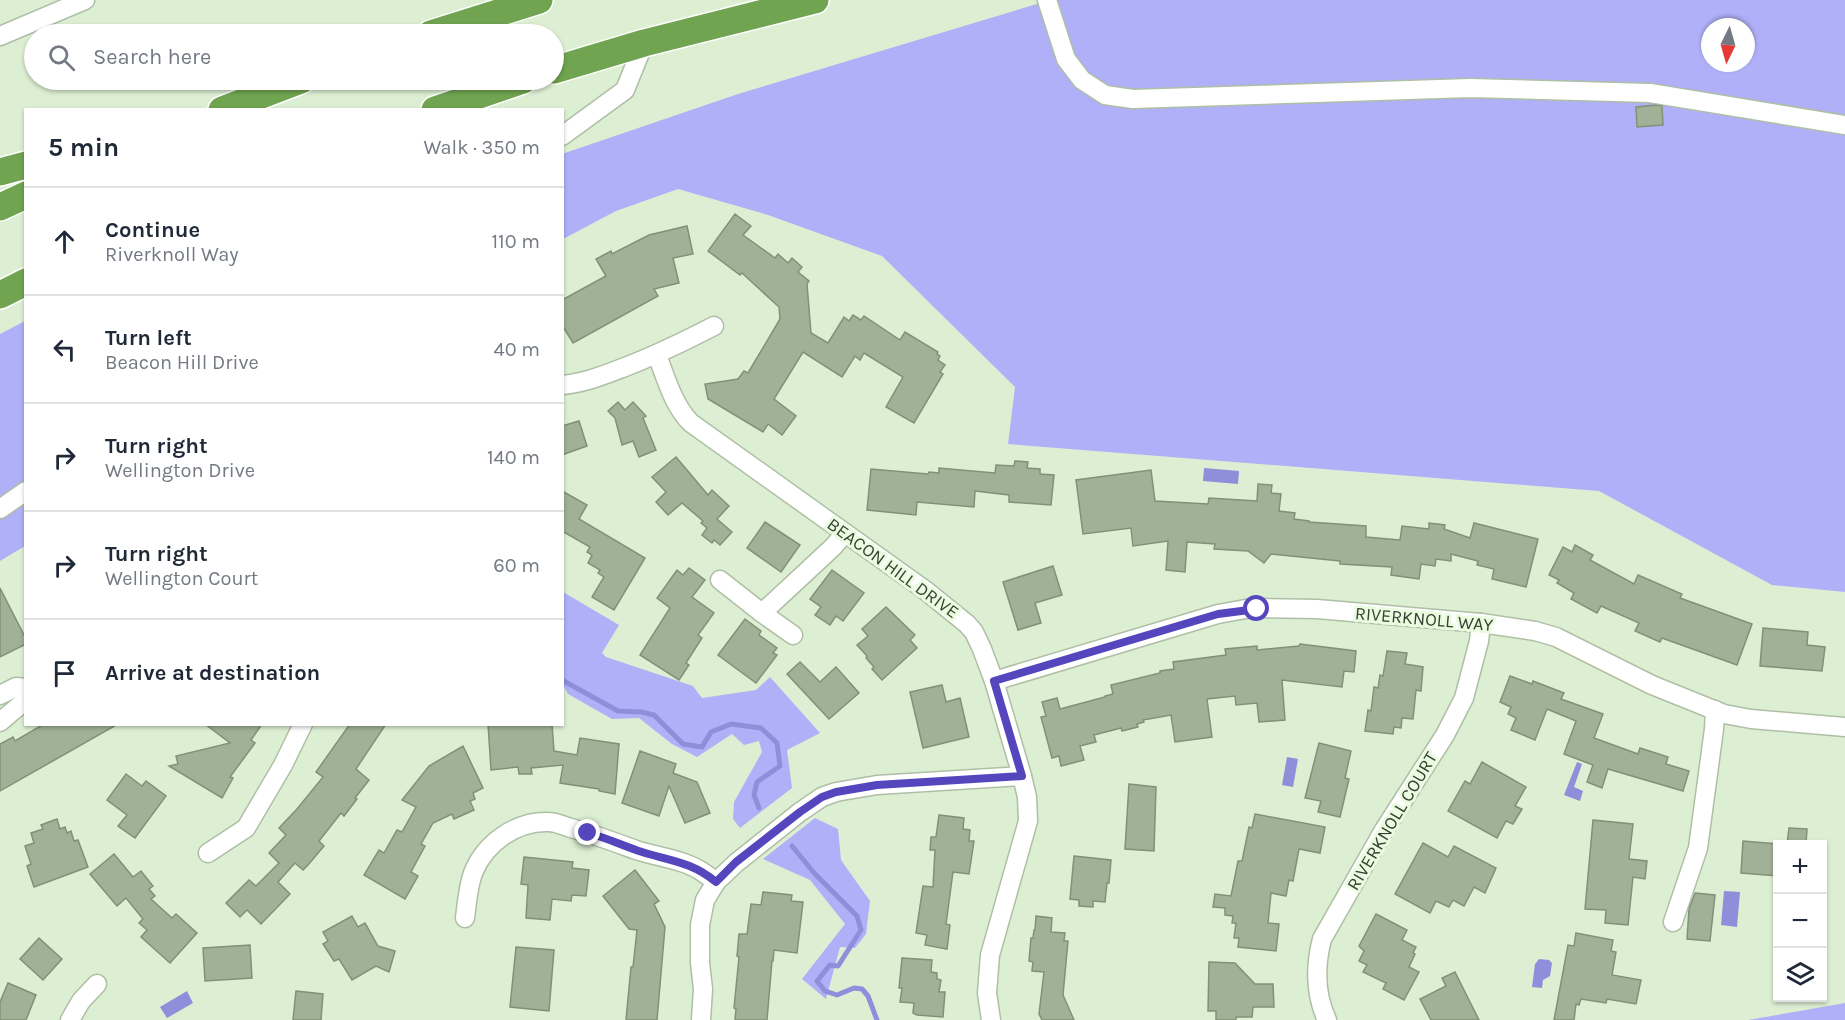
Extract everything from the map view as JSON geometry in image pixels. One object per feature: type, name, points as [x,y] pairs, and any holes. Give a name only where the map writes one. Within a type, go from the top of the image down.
[{"type":"highway","points":[[463,24],[539,0]]},
{"type":"highway","points":[[564,66],[644,43],[815,0]]},
{"type":"highway","points":[[227,108],[274,90]]},
{"type":"highway","points":[[441,108],[494,90]]},
{"type":"highway","points":[[0,172],[24,166]]},
{"type":"highway","points":[[0,207],[24,196]]},
{"type":"highway","points":[[0,295],[24,283]]},
{"type":"street","points":[[28,24],[85,0]]},
{"type":"street","points":[[1047,0],[1066,59],[1082,80],[1106,95],[1124,98],[1470,88],[1650,93],[1845,124]]},
{"type":"street","points":[[0,36],[24,26]]},
{"type":"street","points":[[564,135],[626,90],[644,43]]},
{"type":"street","points":[[564,385],[589,381],[657,355],[714,326]]},
{"type":"street","name":"BEACON HILL DRIVE","points":[[657,355],[677,404],[691,423],[925,590],[974,632],[994,681],[1027,797],[1028,821],[990,955],[987,993],[991,1020]]},
{"type":"street","points":[[0,509],[24,492]]},
{"type":"street","points":[[762,613],[845,533]]},
{"type":"street","points":[[720,580],[793,635]]},
{"type":"street","name":"RIVERKNOLL WAY","points":[[994,681],[1210,616],[1251,608],[1317,609],[1481,623],[1535,631],[1556,637],[1652,685],[1715,710],[1751,719],[1845,727]]},
{"type":"street","name":"RIVERKNOLL COURT","points":[[1327,1020],[1318,996],[1316,971],[1322,939],[1384,830],[1445,735],[1464,698],[1479,641],[1481,623]]},
{"type":"street","points":[[0,695],[16,687],[24,688]]},
{"type":"street","points":[[0,722],[24,702]]},
{"type":"street","points":[[1673,922],[1698,849],[1715,710]]},
{"type":"street","points":[[208,853],[246,828],[284,765],[302,726]]},
{"type":"street","points":[[701,1020],[703,989],[700,925],[705,900],[716,882],[736,862],[800,812],[822,797],[836,792],[877,785],[1022,776]]},
{"type":"street","points":[[465,918],[468,891],[474,871],[484,853],[513,829],[529,823],[551,822],[593,834],[688,865],[702,871],[716,882]]},
{"type":"street","points":[[70,1020],[81,1001],[97,984]]},
{"type":"shaded area","points":[[1050,0],[1845,0],[1845,592],[1772,585],[1599,491],[1008,444],[1015,387],[882,256],[768,215],[678,189],[616,211],[564,238],[564,153],[738,94]]},
{"type":"shaded area","points":[[24,322],[24,547],[0,561],[0,334]]},
{"type":"shaded area","points":[[1204,468],[1239,471],[1238,484],[1203,481]]},
{"type":"shaded area","points":[[564,593],[619,625],[602,653],[606,657],[693,686],[702,698],[756,690],[770,677],[820,733],[787,750],[792,788],[740,828],[733,819],[734,802],[762,752],[759,741],[744,745],[732,734],[697,757],[672,744],[639,718],[612,719],[568,694],[564,687]]},
{"type":"shaded area","points":[[1287,757],[1298,759],[1293,787],[1282,785]]},
{"type":"shaded area","points":[[1577,762],[1582,764],[1574,787],[1583,791],[1580,801],[1564,795]]},
{"type":"shaded area","points":[[815,818],[838,829],[841,860],[870,901],[866,934],[855,948],[840,947],[826,999],[802,979],[845,924],[810,880],[763,859]]},
{"type":"shaded area","points":[[1724,891],[1740,892],[1737,927],[1721,925]]},
{"type":"shaded area","points":[[1539,959],[1549,960],[1552,963],[1550,976],[1543,980],[1542,988],[1532,987],[1535,964]]},
{"type":"shaded area","points":[[187,991],[193,1003],[167,1018],[160,1007]]},
{"type":"shaded area","points":[[1845,1003],[1845,1020],[1748,1020]]},
{"type":"building","points":[[1662,106],[1663,125],[1637,127],[1636,107]]},
{"type":"building","points":[[735,214],[751,226],[743,235],[775,258],[778,254],[788,263],[792,258],[802,267],[798,272],[809,281],[807,284],[811,333],[828,343],[844,317],[849,321],[853,315],[861,320],[864,316],[900,340],[905,332],[938,352],[940,356],[938,360],[945,365],[940,372],[943,374],[914,423],[886,407],[903,377],[864,353],[860,360],[855,356],[842,377],[803,352],[774,399],[796,416],[782,435],[768,424],[763,432],[708,399],[705,384],[738,379],[744,371],[748,373],[780,319],[779,307],[742,273],[740,275],[708,251]]},
{"type":"building","points":[[687,226],[693,254],[673,258],[679,283],[654,289],[658,296],[573,343],[564,328],[564,299],[606,276],[596,259],[611,251],[612,254],[649,235]]},
{"type":"building","points":[[618,402],[625,410],[633,402],[646,416],[643,418],[656,450],[639,457],[633,441],[622,445],[615,418],[608,411]]},
{"type":"building","points":[[579,421],[587,446],[564,454],[564,425]]},
{"type":"building","points":[[676,457],[708,495],[712,490],[729,506],[717,519],[732,532],[720,545],[714,540],[712,543],[702,535],[707,528],[701,523],[703,521],[682,503],[668,515],[656,502],[666,492],[652,477]]},
{"type":"building","points":[[1015,461],[1028,462],[1027,468],[1040,469],[1040,474],[1054,475],[1051,505],[1009,502],[1009,495],[975,491],[974,507],[917,502],[916,515],[867,510],[871,469],[928,474],[929,472],[939,473],[939,468],[995,473],[996,465],[1014,466]]},
{"type":"building","points":[[1151,470],[1155,501],[1208,504],[1209,498],[1257,501],[1258,484],[1272,485],[1271,493],[1281,494],[1279,511],[1295,513],[1294,519],[1309,522],[1366,526],[1366,537],[1400,540],[1402,526],[1429,529],[1429,523],[1445,525],[1444,529],[1470,538],[1474,523],[1538,539],[1526,587],[1492,579],[1494,569],[1477,565],[1478,561],[1451,554],[1451,561],[1436,559],[1435,566],[1421,564],[1419,579],[1391,575],[1392,567],[1340,564],[1340,561],[1271,554],[1264,563],[1248,551],[1214,549],[1215,544],[1187,542],[1185,572],[1166,570],[1168,541],[1133,546],[1131,528],[1083,534],[1076,480]]},
{"type":"building","points":[[564,492],[587,505],[579,519],[645,558],[614,610],[592,597],[604,577],[598,573],[600,570],[588,563],[592,555],[587,552],[590,547],[564,532]]},
{"type":"building","points":[[765,522],[800,545],[781,572],[747,548]]},
{"type":"building","points":[[1575,545],[1593,555],[1590,560],[1634,584],[1638,575],[1682,594],[1680,598],[1752,624],[1737,665],[1662,638],[1660,642],[1635,631],[1639,623],[1601,606],[1597,613],[1571,599],[1574,593],[1557,583],[1559,580],[1549,575],[1563,547],[1572,552]]},
{"type":"building","points":[[1053,566],[1062,595],[1035,603],[1041,623],[1018,630],[1003,582]]},
{"type":"building","points":[[689,568],[705,580],[692,597],[714,613],[698,635],[702,638],[686,663],[689,665],[679,680],[640,655],[670,608],[657,598],[677,570],[683,575]]},
{"type":"building","points":[[832,570],[864,593],[843,621],[836,616],[830,625],[815,615],[821,607],[810,599]]},
{"type":"building","points":[[0,588],[24,635],[24,645],[0,657]]},
{"type":"building","points":[[886,607],[915,635],[910,640],[917,648],[882,680],[857,645],[868,636],[862,629]]},
{"type":"building","points":[[745,619],[761,631],[759,635],[777,648],[773,653],[777,655],[756,683],[718,655]]},
{"type":"building","points":[[1763,628],[1808,632],[1807,645],[1825,647],[1822,671],[1760,666]]},
{"type":"building","points":[[1300,644],[1356,651],[1354,672],[1344,671],[1342,687],[1282,680],[1285,720],[1259,722],[1257,703],[1236,705],[1235,696],[1207,699],[1212,737],[1175,742],[1171,715],[1143,720],[1144,722],[1137,724],[1138,727],[1122,731],[1121,728],[1094,735],[1096,742],[1080,746],[1084,760],[1061,766],[1059,756],[1052,758],[1041,717],[1046,716],[1042,702],[1057,698],[1060,709],[1105,697],[1113,694],[1111,685],[1174,669],[1173,662],[1226,655],[1225,649],[1257,646],[1257,650],[1299,646]]},
{"type":"building","points":[[1387,651],[1407,653],[1405,664],[1423,667],[1421,691],[1416,690],[1413,719],[1402,718],[1401,728],[1394,727],[1393,734],[1365,731],[1368,710],[1371,711],[1374,687],[1378,688],[1380,675],[1383,676]]},
{"type":"building","points":[[800,662],[820,682],[836,667],[859,693],[829,719],[787,674]]},
{"type":"building","points":[[1510,676],[1532,684],[1533,681],[1564,693],[1561,699],[1603,714],[1594,738],[1638,754],[1640,748],[1668,757],[1666,764],[1689,771],[1683,791],[1608,769],[1602,788],[1587,782],[1593,765],[1564,754],[1576,721],[1547,709],[1535,740],[1511,730],[1516,718],[1508,714],[1511,707],[1500,702]]},
{"type":"building","points":[[942,685],[946,702],[960,698],[969,737],[923,748],[910,692]]},
{"type":"building","points":[[41,726],[114,726],[0,791],[0,744],[13,737],[15,741]]},
{"type":"building","points":[[208,726],[261,726],[251,740],[255,743],[230,777],[233,778],[222,798],[169,766],[178,764],[176,756],[230,743]]},
{"type":"building","points":[[349,726],[385,726],[356,769],[369,780],[355,798],[357,799],[344,816],[341,813],[319,841],[324,846],[308,865],[303,870],[295,863],[278,882],[290,894],[261,924],[247,910],[240,917],[226,903],[249,880],[256,886],[279,863],[269,853],[286,835],[279,828],[323,777],[316,772]]},
{"type":"building","points":[[488,726],[552,726],[554,751],[577,755],[580,738],[619,744],[615,794],[560,783],[563,765],[531,768],[532,774],[519,774],[518,767],[491,770]]},
{"type":"building","points":[[1319,743],[1351,751],[1345,778],[1349,779],[1340,817],[1318,812],[1321,801],[1305,798]]},
{"type":"building","points":[[463,746],[483,788],[473,793],[475,799],[470,801],[474,810],[454,819],[452,814],[433,823],[421,844],[425,846],[411,872],[418,876],[405,899],[364,875],[379,850],[384,853],[397,830],[402,832],[416,807],[402,800],[429,766]]},
{"type":"building","points":[[640,751],[676,764],[673,773],[697,782],[710,813],[685,823],[669,786],[659,816],[622,803]]},
{"type":"building","points":[[1482,762],[1526,787],[1515,806],[1522,809],[1513,824],[1506,821],[1497,838],[1448,811],[1465,781],[1470,784]]},
{"type":"building","points":[[126,774],[142,786],[146,781],[166,796],[135,838],[118,826],[127,815],[107,800]]},
{"type":"building","points":[[1129,784],[1156,787],[1154,851],[1125,849]]},
{"type":"building","points":[[1255,814],[1325,827],[1320,853],[1299,849],[1293,881],[1289,880],[1286,896],[1271,893],[1268,923],[1279,924],[1276,951],[1238,947],[1239,938],[1234,938],[1236,923],[1232,923],[1233,916],[1225,915],[1225,908],[1213,907],[1215,894],[1231,896],[1238,861],[1242,861],[1249,827],[1252,828]]},
{"type":"building","points":[[939,815],[964,818],[963,829],[970,830],[969,841],[974,841],[969,874],[953,872],[946,924],[950,925],[947,949],[925,945],[927,935],[916,933],[923,886],[933,887],[935,850],[930,850],[931,837],[936,837]]},
{"type":"building","points":[[57,819],[60,829],[65,827],[67,833],[71,831],[74,841],[78,840],[88,867],[34,887],[27,866],[31,864],[25,846],[34,843],[31,833],[43,829],[41,825]]},
{"type":"building","points":[[1593,820],[1633,824],[1629,859],[1647,861],[1645,879],[1633,877],[1628,925],[1605,923],[1606,910],[1585,909]]},
{"type":"building","points":[[1789,828],[1807,829],[1806,840],[1788,840]]},
{"type":"building","points":[[1743,841],[1773,844],[1773,876],[1741,873]]},
{"type":"building","points":[[1423,843],[1448,857],[1454,846],[1496,868],[1485,893],[1474,887],[1464,906],[1453,900],[1449,907],[1436,901],[1430,913],[1395,894]]},
{"type":"building","points":[[114,854],[133,877],[141,871],[153,886],[149,889],[155,896],[151,899],[172,918],[176,914],[197,933],[170,963],[141,937],[147,930],[139,923],[143,919],[126,898],[117,906],[90,874]]},
{"type":"building","points":[[1074,856],[1111,860],[1105,902],[1093,901],[1093,907],[1079,906],[1079,900],[1070,899]]},
{"type":"building","points":[[524,857],[573,862],[572,868],[589,870],[586,896],[572,895],[571,901],[552,899],[550,920],[526,918],[528,885],[521,884]]},
{"type":"building","points":[[635,870],[659,901],[654,904],[665,927],[657,1020],[626,1020],[637,930],[629,929],[603,896]]},
{"type":"building","points":[[763,892],[792,895],[791,901],[803,902],[797,953],[774,950],[767,1020],[735,1020],[739,934],[747,934],[751,904],[761,905]]},
{"type":"building","points":[[1695,893],[1715,895],[1710,941],[1687,939],[1689,909]]},
{"type":"building","points":[[1376,914],[1407,930],[1402,940],[1416,947],[1409,967],[1419,972],[1404,1000],[1383,989],[1386,983],[1363,972],[1367,965],[1359,961],[1364,951],[1359,946]]},
{"type":"building","points":[[352,916],[358,927],[365,923],[378,946],[395,951],[389,972],[376,966],[352,980],[339,959],[334,961],[323,944],[328,941],[323,932]]},
{"type":"building","points":[[1036,916],[1052,918],[1051,932],[1065,933],[1064,941],[1068,941],[1063,995],[1074,1020],[1042,1020],[1039,1014],[1044,972],[1032,971],[1033,962],[1029,961]]},
{"type":"building","points":[[1576,933],[1613,940],[1611,951],[1616,952],[1612,975],[1641,980],[1636,1004],[1607,999],[1606,1003],[1581,999],[1579,1005],[1576,1004],[1574,1020],[1554,1020],[1568,945],[1574,946]]},
{"type":"building","points":[[39,938],[62,959],[43,980],[20,959]]},
{"type":"building","points":[[250,945],[252,978],[205,981],[203,948]]},
{"type":"building","points":[[516,947],[554,950],[549,1011],[510,1007]]},
{"type":"building","points":[[902,958],[932,960],[931,972],[937,973],[937,979],[941,980],[939,992],[945,992],[943,1017],[917,1015],[913,1013],[914,1003],[900,1002]]},
{"type":"building","points":[[1209,962],[1235,963],[1255,984],[1273,984],[1274,1007],[1253,1007],[1252,1017],[1216,1020],[1216,1011],[1208,1011]]},
{"type":"building","points":[[1455,972],[1479,1020],[1431,1020],[1420,999],[1446,986],[1442,978]]},
{"type":"building","points":[[8,983],[36,995],[26,1020],[0,1020],[0,1002]]},
{"type":"building","points":[[296,991],[323,994],[321,1020],[293,1020]]},
{"type":"waterway","points":[[564,681],[618,711],[654,715],[683,744],[702,747],[711,732],[731,724],[761,728],[777,743],[780,766],[757,782],[754,795],[759,808]]},
{"type":"waterway","points":[[792,846],[815,874],[857,916],[861,930],[838,966],[830,965],[817,981],[825,991],[837,995],[854,988],[862,989],[868,996],[877,1020]]},
{"type":"route","points":[[588,833],[688,865],[702,871],[716,882],[736,862],[800,812],[822,797],[836,792],[877,785],[1022,776],[994,681],[1218,614],[1257,609]]}]
